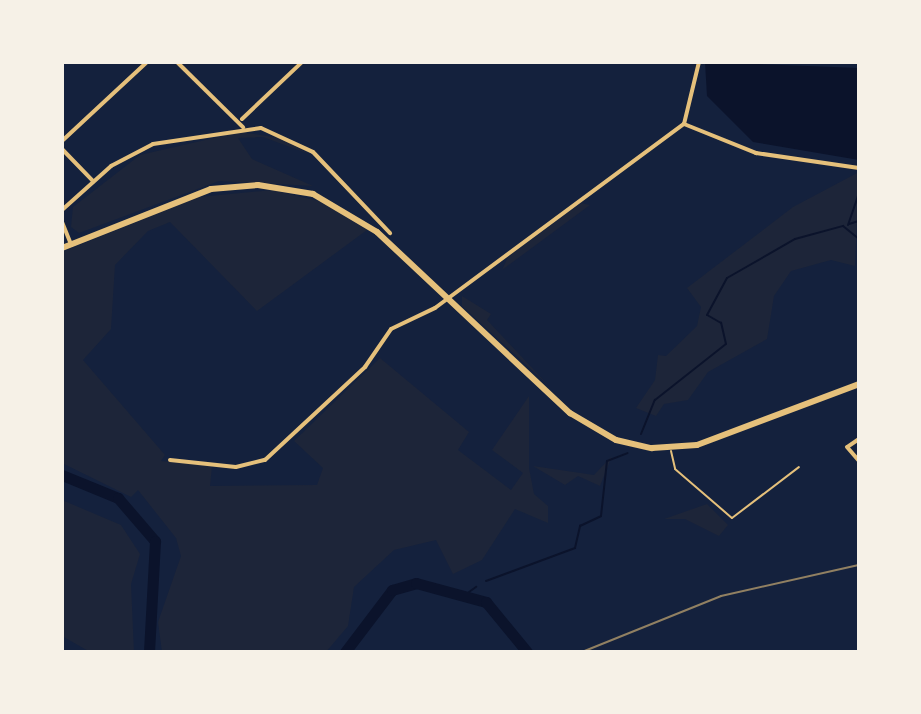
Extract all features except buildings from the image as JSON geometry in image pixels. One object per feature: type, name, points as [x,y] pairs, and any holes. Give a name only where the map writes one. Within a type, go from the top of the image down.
[{"type":"main road","points":[[62,248],[194,193],[270,185],[313,194],[357,217],[585,424],[616,440],[670,450],[724,437],[859,384]]},
{"type":"street","points":[[62,141],[147,62]]},
{"type":"street","points":[[177,62],[242,119],[243,127]]},
{"type":"street","points":[[242,119],[302,62]]},
{"type":"street","points":[[170,460],[260,463],[365,367],[391,329],[448,298],[684,124],[699,62]]},
{"type":"street","points":[[684,124],[756,153],[859,168]]},
{"type":"street","points":[[62,210],[93,181],[153,144],[243,127],[297,139],[390,233]]},
{"type":"street","points":[[62,149],[93,181]]},
{"type":"street","points":[[62,222],[71,244]]},
{"type":"street","points":[[859,439],[847,446],[859,461]]},
{"type":"lane","points":[[670,450],[675,469],[732,518],[799,467]]},
{"type":"shaded area","points":[[705,62],[859,68],[859,160],[753,142],[707,96]]},
{"type":"shaded area","points":[[240,132],[281,138],[309,154],[263,137],[238,138],[252,159],[313,186],[219,181],[79,233],[71,227],[73,207],[140,155]]},
{"type":"shaded area","points":[[859,172],[855,266],[831,260],[791,271],[774,296],[767,339],[708,372],[688,400],[664,404],[656,416],[636,408],[655,380],[658,355],[666,356],[697,326],[701,307],[687,288],[793,207]]},
{"type":"shaded area","points":[[273,190],[322,202],[367,230],[257,311],[170,222],[148,231],[115,265],[111,329],[83,360],[165,455],[161,461],[212,466],[210,486],[317,485],[323,468],[294,441],[380,358],[469,432],[458,450],[511,490],[523,473],[492,450],[529,396],[529,468],[534,494],[548,506],[548,523],[515,509],[482,560],[453,574],[436,540],[394,550],[354,587],[348,626],[326,652],[162,652],[158,622],[181,556],[176,538],[138,490],[131,497],[62,463],[62,252],[199,197]]},
{"type":"shaded area","points":[[581,203],[590,205],[502,270],[508,257]]},
{"type":"shaded area","points":[[462,296],[491,314],[487,320],[549,386],[462,306]]},
{"type":"shaded area","points":[[612,456],[600,486],[578,476],[565,485],[533,466],[594,475]]},
{"type":"shaded area","points":[[62,500],[121,525],[140,554],[131,584],[134,652],[90,652],[62,636]]},
{"type":"shaded area","points":[[707,504],[728,525],[719,536],[685,519],[664,519]]},
{"type":"waterway","points":[[848,225],[859,193]]},
{"type":"waterway","points":[[849,224],[859,221]]},
{"type":"waterway","points":[[641,434],[655,400],[726,344],[721,323],[707,315],[727,278],[795,239],[843,226],[859,239]]},
{"type":"waterway","points":[[486,581],[575,548],[580,526],[601,516],[607,461],[628,453]]},
{"type":"waterway","points":[[62,475],[118,498],[155,541],[149,652]]},
{"type":"waterway","points":[[345,652],[392,590],[416,583],[486,602],[527,652]]},
{"type":"waterway","points":[[469,592],[476,587]]},
{"type":"railway","points":[[582,652],[721,596],[859,565]]}]
